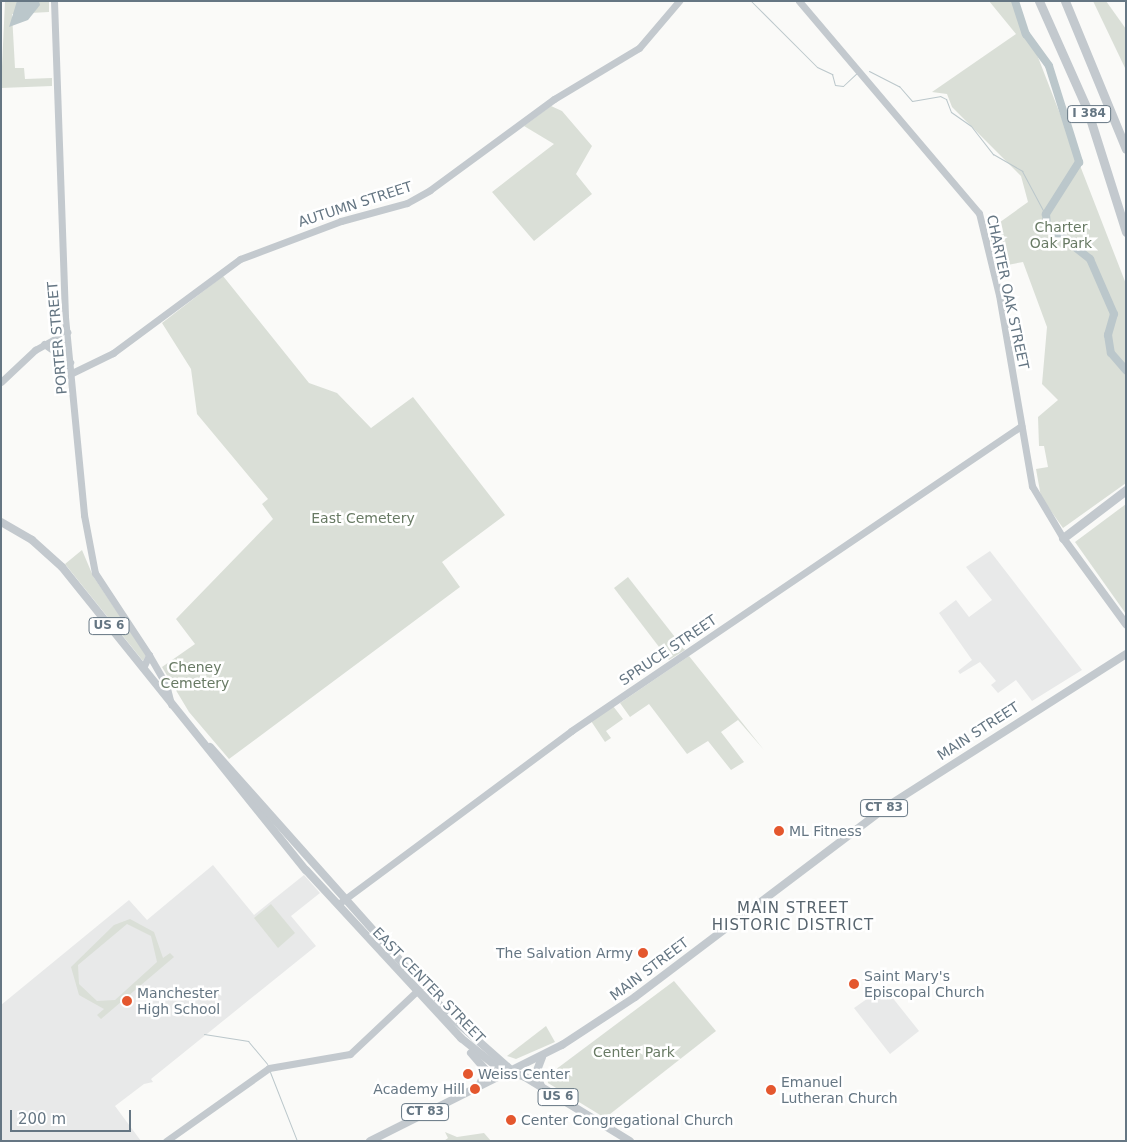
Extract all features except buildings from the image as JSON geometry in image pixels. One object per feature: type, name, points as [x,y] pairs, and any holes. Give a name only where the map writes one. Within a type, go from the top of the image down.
[{"type":"highway","name":"I 384","points":[[1039,1],[1087,109],[1126,232]]},
{"type":"highway","name":"I 384","points":[[1065,1],[1126,149]]},
{"type":"highway","points":[[1063,538],[1126,490]]},
{"type":"highway","points":[[1063,538],[1126,498]]},
{"type":"main road","name":"EAST CENTER STREET","points":[[1,522],[52,556],[337,906],[416,992],[492,1063],[512,1071]]},
{"type":"main road","name":"CHARTER OAK STREET","points":[[1063,538],[1126,624]]},
{"type":"main road","name":"MAIN STREET","points":[[370,1141],[480,1084],[542,1057],[635,997],[889,805],[1126,654]]},
{"type":"main road","name":"EAST CENTER STREET","points":[[205,745],[346,899],[466,1038]]},
{"type":"main road","points":[[466,1038],[485,1069],[480,1084]]},
{"type":"main road","points":[[541,1086],[536,1073],[542,1057]]},
{"type":"main road","name":"US 6","points":[[512,1071],[541,1086],[630,1141]]},
{"type":"street","name":"PORTER STREET","points":[[54,1],[66,332],[92,565],[166,684],[172,704]]},
{"type":"street","name":"AUTUMN STREET","points":[[72,373],[113,353],[240,259],[424,194],[554,99],[639,48],[679,1]]},
{"type":"street","name":"CHARTER OAK STREET","points":[[798,1],[979,213],[1034,492],[1063,538]]},
{"type":"street","points":[[1,382],[44,344],[66,332]]},
{"type":"street","points":[[44,344],[70,362]]},
{"type":"street","name":"SPRUCE STREET","points":[[337,906],[571,731],[1021,426]]},
{"type":"street","points":[[143,668],[149,655]]},
{"type":"street","points":[[166,1141],[267,1068],[345,1056],[423,986]]},
{"type":"shaded area","points":[[17,1],[39,1],[40,5],[28,20],[9,27]]},
{"type":"shaded area","points":[[990,551],[1082,670],[1032,701],[1016,680],[998,693],[991,685],[996,681],[980,662],[960,674],[958,671],[972,660],[939,613],[956,600],[969,617],[992,600],[966,567]]},
{"type":"shaded area","name":"Manchester High School","points":[[213,865],[254,915],[304,875],[320,893],[291,916],[316,946],[151,1079],[153,1082],[144,1084],[115,1106],[141,1141],[1,1141],[1,1005],[129,900],[147,920]]},
{"type":"shaded area","points":[[884,987],[919,1031],[890,1054],[854,1008]]},
{"type":"green space","points":[[5,1],[49,1],[49,12],[12,14],[15,68],[24,68],[25,79],[52,78],[52,86],[1,88]]},
{"type":"green space","name":"Charter Oak Park","points":[[989,1],[1012,1],[1029,34],[1126,284],[1126,483],[1063,528],[1041,497],[1036,469],[1048,467],[1044,446],[1039,446],[1038,417],[1058,400],[1042,384],[1047,327],[1023,262],[997,267],[989,230],[1028,202],[1021,176],[952,107],[947,94],[932,92],[1016,34]]},
{"type":"green space","points":[[1093,1],[1106,1],[1126,29],[1126,70]]},
{"type":"green space","points":[[551,106],[562,111],[592,146],[576,174],[592,194],[534,241],[492,192],[554,144],[524,126]]},
{"type":"green space","name":"East Cemetery","points":[[223,276],[309,383],[337,393],[371,428],[413,397],[505,515],[442,562],[460,587],[229,759],[189,712],[162,667],[195,644],[176,619],[273,519],[262,504],[268,499],[197,414],[191,369],[162,323]]},
{"type":"green space","points":[[1126,504],[1126,614],[1075,542]]},
{"type":"green space","points":[[82,550],[93,576],[146,655],[143,661],[65,564]]},
{"type":"green space","points":[[628,577],[685,650],[669,660],[614,588]]},
{"type":"green space","points":[[689,656],[764,750],[738,720],[721,732],[744,762],[731,770],[708,741],[687,754],[649,704],[630,717],[620,703]]},
{"type":"green space","points":[[613,706],[623,719],[606,731],[611,738],[605,742],[591,721]]},
{"type":"green space","points":[[271,904],[295,933],[278,948],[254,918]]},
{"type":"green space","points":[[130,919],[154,932],[163,958],[170,953],[174,957],[101,1019],[97,1015],[104,1009],[79,995],[71,967],[114,925]],"holes":[[[127,924],[151,936],[157,962],[115,1000],[97,1001],[79,984],[78,965]]]},
{"type":"green space","name":"Center Park","points":[[674,981],[716,1031],[605,1118],[548,1083],[547,1076]]},
{"type":"green space","points":[[546,1026],[555,1042],[516,1059],[507,1056]]},
{"type":"green space","points":[[445,1132],[457,1137],[484,1133],[491,1141],[444,1141],[448,1138]]},
{"type":"waterway","points":[[751,1],[817,67],[832,74],[835,85],[843,86],[856,74]]},
{"type":"waterway","points":[[1015,1],[1026,34],[1049,66],[1079,162],[1046,214],[1047,225],[1090,259],[1114,314],[1108,335],[1111,353],[1126,370]]},
{"type":"waterway","points":[[869,71],[899,86],[912,101],[940,96],[946,99],[951,112],[971,126],[993,154],[1022,171],[1046,216]]},
{"type":"waterway","points":[[204,1034],[248,1041],[267,1064]]},
{"type":"waterway","points":[[270,1072],[297,1141]]},
{"type":"place","name":"ML Fitness","points":[[779,831]]},
{"type":"place","name":"The Salvation Army","points":[[643,953]]},
{"type":"place","name":"Saint Mary's Episcopal Church","points":[[854,984]]},
{"type":"place","name":"Manchester High School","points":[[127,1001]]},
{"type":"place","name":"Weiss Center","points":[[468,1074]]},
{"type":"place","name":"Academy Hill","points":[[475,1089]]},
{"type":"place","name":"Emanuel Lutheran Church","points":[[771,1090]]},
{"type":"place","name":"Center Congregational Church","points":[[511,1120]]},
{"type":"district","name":"MAIN STREET HISTORIC DISTRICT","points":[[793,916]]},
{"type":"park label","name":"Cheney Cemetery","points":[[195,676]]}]
